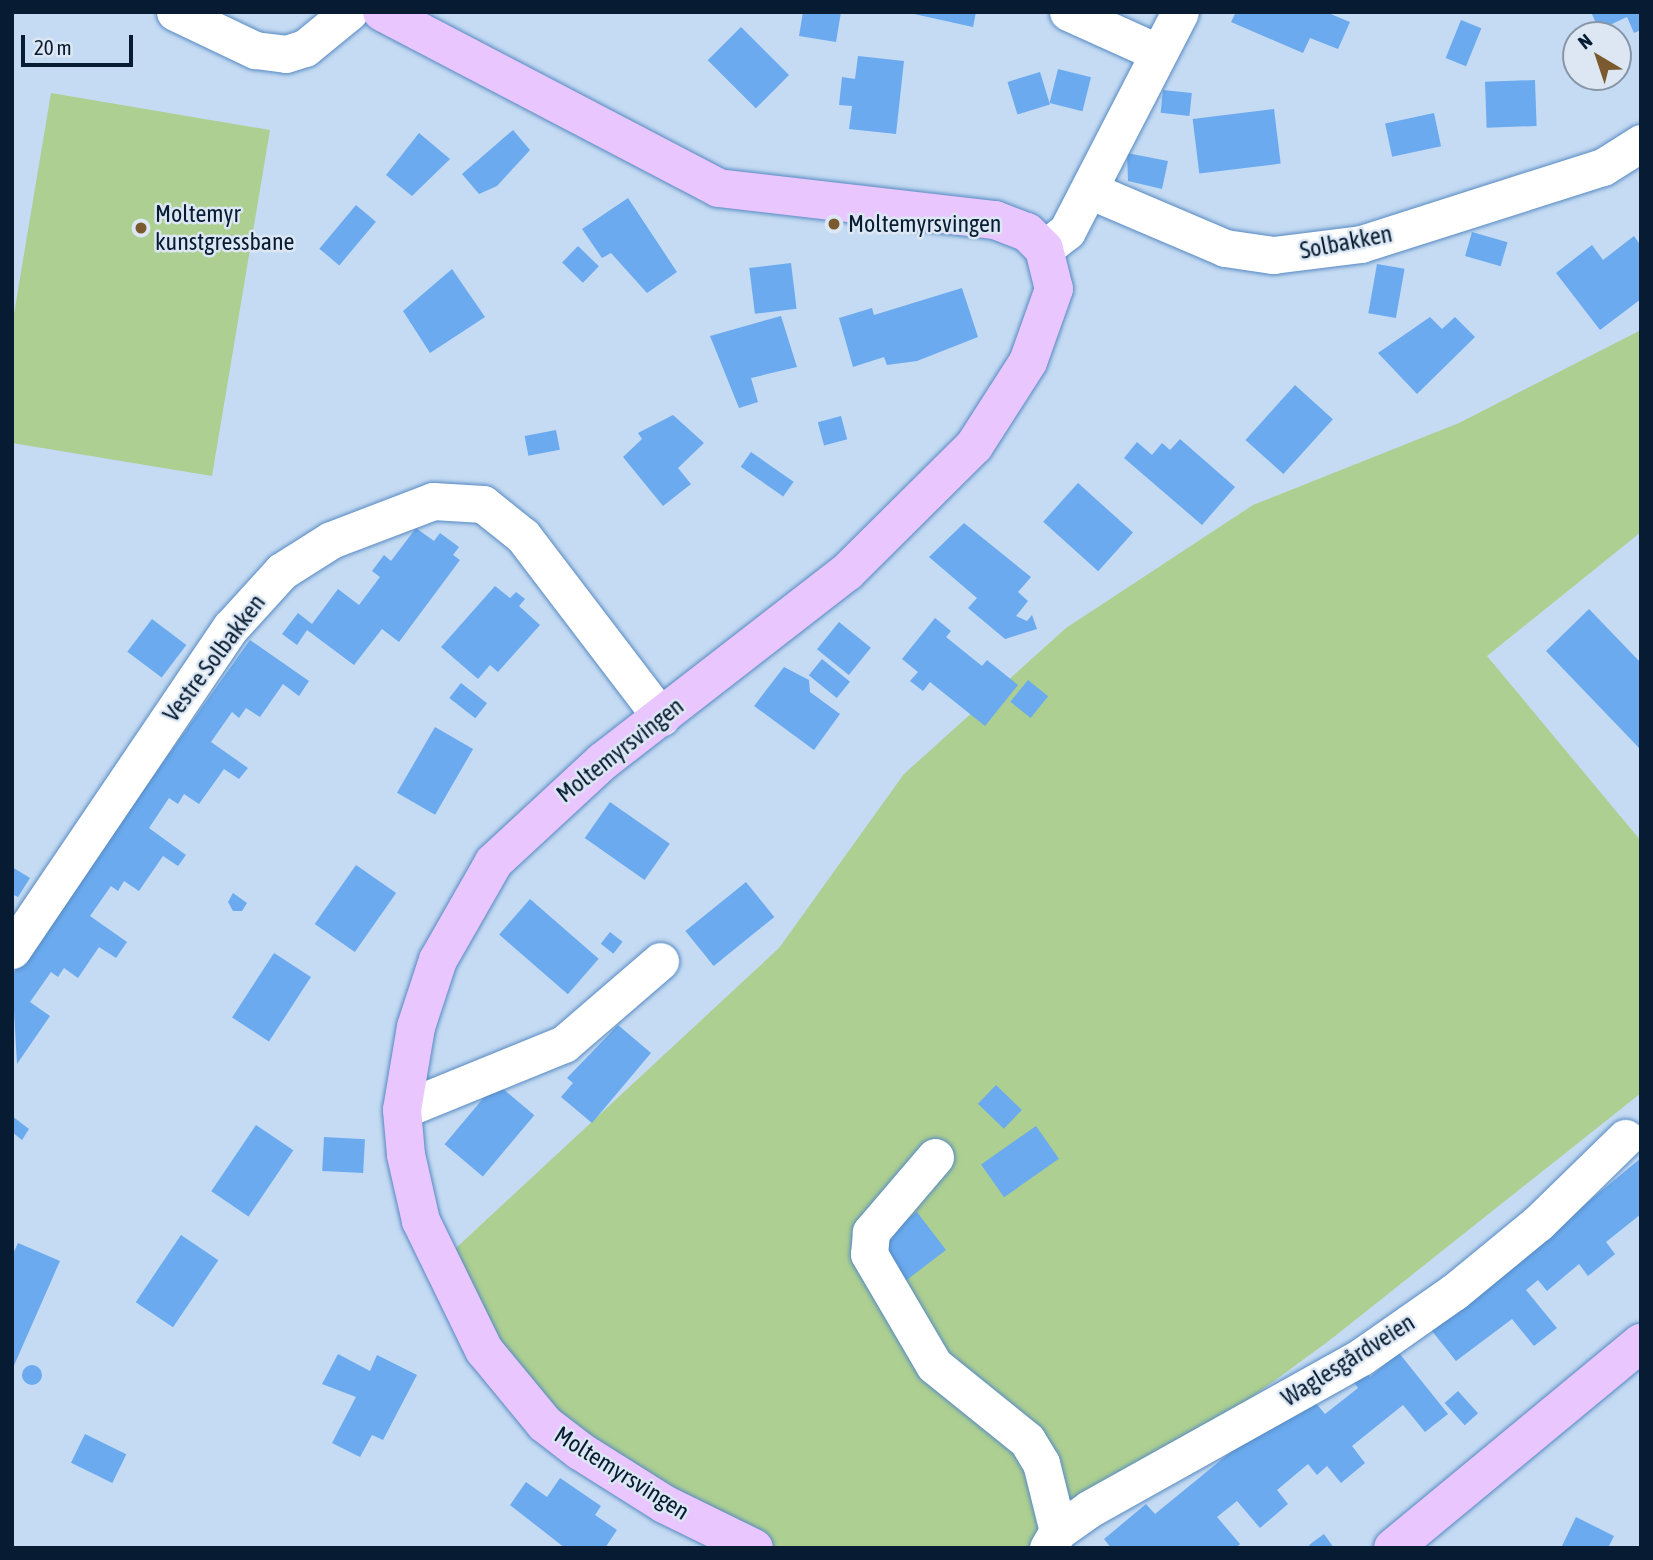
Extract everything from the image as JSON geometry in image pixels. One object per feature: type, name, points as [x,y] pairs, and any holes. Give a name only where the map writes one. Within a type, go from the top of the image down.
[{"type":"main road","points":[[382,12],[718,188],[995,220],[1027,232],[1044,249]]},
{"type":"main road","name":"Moltemyrsvingen","points":[[753,1548],[664,1504],[580,1451],[545,1424],[484,1350],[421,1221],[401,1110],[416,1027],[438,960],[475,891],[545,811],[847,572],[974,446],[1028,362],[1054,289],[1044,249]]},
{"type":"main road","points":[[1393,1548],[1641,1343]]},
{"type":"street","points":[[176,12],[255,50],[286,54],[304,48],[349,12]]},
{"type":"street","points":[[1068,12],[1157,52]]},
{"type":"street","points":[[1044,249],[1067,231],[1180,12]]},
{"type":"street","name":"Solbakken","points":[[1089,190],[1225,248],[1273,254],[1361,244],[1603,167],[1641,143]]},
{"type":"street","name":"Vestre Solbakken","points":[[12,950],[231,627],[282,571],[331,540],[433,501],[455,497],[483,504],[523,536],[661,717]]},
{"type":"street","points":[[401,1110],[564,1044],[660,961]]},
{"type":"street","name":"Waglesgårdveien","points":[[1053,1539],[1362,1357],[1517,1240],[1625,1138]]},
{"type":"street","points":[[935,1157],[872,1232],[869,1254],[934,1365],[1027,1440],[1041,1463],[1053,1539]]},
{"type":"green space","name":"Moltemyr kunstgressbane","points":[[51,93],[270,130],[212,476],[12,443],[12,326]]},
{"type":"green space","points":[[1641,330],[1641,532],[1487,656],[1641,841],[1641,1093],[1330,1340],[1154,1469],[1063,1548],[772,1548],[608,1469],[458,1311],[456,1248],[779,948],[904,774],[1066,628],[1253,505],[1459,423]]},
{"type":"building","points":[[803,12],[841,12],[836,42],[799,36]]},
{"type":"building","points":[[905,12],[976,12],[973,27]]},
{"type":"building","points":[[1236,12],[1326,12],[1350,22],[1338,49],[1310,38],[1303,53],[1231,22]]},
{"type":"building","points":[[1591,12],[1641,12],[1641,30],[1634,33],[1632,21],[1627,17],[1618,21],[1595,21]]},
{"type":"building","points":[[1461,20],[1481,28],[1466,66],[1446,58]]},
{"type":"building","points":[[741,27],[789,75],[756,108],[708,60]]},
{"type":"building","points":[[858,56],[904,61],[896,134],[849,129],[852,106],[839,105],[842,77],[855,79]]},
{"type":"building","points":[[1058,69],[1091,77],[1083,111],[1050,103]]},
{"type":"building","points":[[1040,72],[1050,105],[1017,114],[1007,82]]},
{"type":"building","points":[[1535,80],[1537,126],[1487,128],[1485,82]]},
{"type":"building","points":[[1163,90],[1192,93],[1189,116],[1161,113]]},
{"type":"building","points":[[1274,109],[1281,164],[1199,174],[1193,119]]},
{"type":"building","points":[[1434,113],[1441,146],[1392,157],[1385,123]]},
{"type":"building","points":[[513,130],[530,150],[497,186],[479,194],[462,174]]},
{"type":"building","points":[[419,133],[450,159],[412,196],[386,175]]},
{"type":"building","points":[[1127,153],[1168,161],[1162,189],[1128,181]]},
{"type":"building","points":[[628,198],[677,272],[647,293],[611,253],[602,258],[582,229]]},
{"type":"building","points":[[356,205],[376,222],[339,265],[319,249]]},
{"type":"building","points":[[1472,232],[1508,242],[1501,266],[1465,256]]},
{"type":"building","points":[[1634,236],[1641,246],[1641,299],[1600,330],[1556,273],[1592,245],[1603,260]]},
{"type":"building","points":[[578,246],[599,266],[583,283],[562,263]]},
{"type":"building","points":[[791,263],[797,309],[755,314],[749,268]]},
{"type":"building","points":[[1377,264],[1405,269],[1396,318],[1368,313]]},
{"type":"building","points":[[452,269],[485,317],[430,353],[403,311]]},
{"type":"building","points":[[962,288],[978,337],[917,361],[887,365],[884,357],[853,367],[839,318],[872,308],[874,315]]},
{"type":"building","points":[[781,316],[797,367],[751,378],[758,402],[739,408],[710,336]]},
{"type":"building","points":[[1430,317],[1442,329],[1455,317],[1475,337],[1417,394],[1378,353]]},
{"type":"building","points":[[1295,385],[1333,419],[1283,474],[1245,440]]},
{"type":"building","points":[[673,415],[704,443],[678,468],[691,484],[663,506],[623,457],[642,439],[638,433]]},
{"type":"building","points":[[841,416],[847,439],[824,445],[818,422]]},
{"type":"building","points":[[556,430],[560,450],[528,456],[525,436]]},
{"type":"building","points":[[1180,439],[1235,487],[1202,525],[1124,458],[1137,442],[1152,455],[1162,443],[1170,450]]},
{"type":"building","points":[[751,452],[794,482],[783,497],[741,467]]},
{"type":"building","points":[[1078,483],[1133,533],[1098,571],[1043,522]]},
{"type":"building","points":[[964,523],[1031,577],[1018,592],[1028,601],[1016,616],[1027,621],[1032,615],[1037,629],[1005,639],[968,608],[977,598],[929,557]]},
{"type":"building","points":[[416,528],[434,541],[440,533],[459,547],[453,555],[460,560],[399,642],[382,629],[354,665],[307,630],[297,645],[282,634],[298,613],[312,624],[338,589],[359,605],[380,577],[372,571],[384,555],[391,561]]},
{"type":"building","points":[[495,586],[510,598],[516,592],[525,599],[519,606],[540,625],[498,672],[490,665],[478,679],[441,647]]},
{"type":"building","points":[[1589,609],[1641,663],[1641,750],[1546,651]]},
{"type":"building","points":[[935,618],[951,631],[946,637],[982,666],[987,660],[1018,685],[985,726],[930,682],[923,691],[910,681],[918,672],[902,659]]},
{"type":"building","points":[[152,619],[186,645],[162,678],[127,652]]},
{"type":"building","points":[[839,622],[871,648],[849,675],[817,649]]},
{"type":"building","points":[[250,640],[309,681],[299,696],[283,684],[260,717],[246,708],[239,718],[232,712],[211,742],[248,768],[239,779],[224,769],[199,804],[184,794],[178,804],[169,798],[149,828],[186,855],[178,866],[163,856],[139,891],[124,881],[118,891],[111,886],[90,916],[127,942],[116,958],[99,947],[78,978],[64,968],[58,977],[51,972],[30,1002],[50,1016],[17,1064],[12,975]]},
{"type":"building","points":[[822,659],[850,682],[837,698],[809,675]]},
{"type":"building","points":[[784,667],[809,680],[810,692],[840,714],[814,750],[754,706]]},
{"type":"building","points":[[1028,680],[1048,696],[1031,718],[1010,702]]},
{"type":"building","points":[[461,683],[487,703],[475,718],[449,698]]},
{"type":"building","points":[[435,727],[473,749],[435,815],[397,793]]},
{"type":"building","points":[[610,802],[670,844],[645,880],[585,838]]},
{"type":"building","points":[[356,865],[396,893],[355,952],[315,924]]},
{"type":"building","points":[[12,867],[30,878],[18,897],[12,894]]},
{"type":"building","points":[[746,882],[774,917],[714,966],[685,931]]},
{"type":"building","points":[[233,893],[247,903],[242,911],[233,911],[228,902]]},
{"type":"building","points":[[530,899],[599,959],[568,994],[499,934]]},
{"type":"building","points":[[610,932],[623,942],[613,954],[601,944]]},
{"type":"building","points":[[274,953],[311,977],[269,1042],[232,1018]]},
{"type":"building","points":[[618,1025],[651,1053],[592,1123],[561,1097],[573,1083],[567,1078]]},
{"type":"building","points":[[496,1083],[534,1115],[483,1176],[445,1144]]},
{"type":"building","points":[[996,1085],[1022,1110],[1004,1129],[978,1104]]},
{"type":"building","points":[[12,1116],[29,1129],[22,1140],[12,1132]]},
{"type":"building","points":[[256,1125],[293,1150],[249,1216],[211,1191]]},
{"type":"building","points":[[1036,1126],[1059,1159],[1004,1197],[981,1164]]},
{"type":"building","points":[[324,1137],[365,1139],[363,1173],[322,1171]]},
{"type":"building","points":[[1641,1158],[1641,1214],[1606,1242],[1615,1254],[1588,1276],[1579,1264],[1547,1291],[1538,1280],[1526,1290],[1557,1328],[1534,1346],[1512,1319],[1456,1361],[1432,1331]]},
{"type":"building","points":[[917,1212],[946,1250],[904,1282],[875,1245],[905,1214],[909,1218]]},
{"type":"building","points":[[181,1235],[218,1260],[173,1327],[136,1302]]},
{"type":"building","points":[[18,1243],[60,1261],[12,1370],[12,1256]]},
{"type":"building","points":[[1399,1353],[1448,1414],[1425,1432],[1403,1405],[1352,1446],[1365,1463],[1341,1483],[1327,1466],[1317,1475],[1308,1464],[1277,1490],[1288,1504],[1260,1528],[1237,1501],[1217,1517],[1240,1544],[1236,1548],[1111,1548],[1104,1539],[1146,1504],[1155,1514],[1232,1451],[1229,1447],[1309,1395],[1325,1414],[1358,1388],[1352,1380],[1364,1370],[1370,1377]]},
{"type":"building","points":[[338,1354],[370,1371],[377,1355],[417,1375],[383,1440],[372,1435],[360,1457],[332,1443],[356,1397],[322,1384]]},
{"type":"building","points":[[28,1365],[36,1365],[42,1375],[36,1385],[28,1385],[22,1379],[22,1371]]},
{"type":"building","points":[[1458,1391],[1478,1413],[1465,1425],[1445,1403]]},
{"type":"building","points":[[85,1434],[126,1454],[112,1483],[71,1463]]},
{"type":"building","points":[[560,1478],[601,1506],[595,1515],[617,1530],[605,1548],[565,1548],[510,1505],[526,1482],[547,1497]]},
{"type":"building","points":[[1576,1517],[1614,1536],[1608,1548],[1561,1548]]},
{"type":"building","points":[[1324,1534],[1334,1548],[1311,1548],[1309,1545]]},
{"type":"place","name":"Moltemyrsvingen","points":[[834,224]]},
{"type":"place","name":"Moltemyr kunstgressbane","points":[[141,228]]}]
